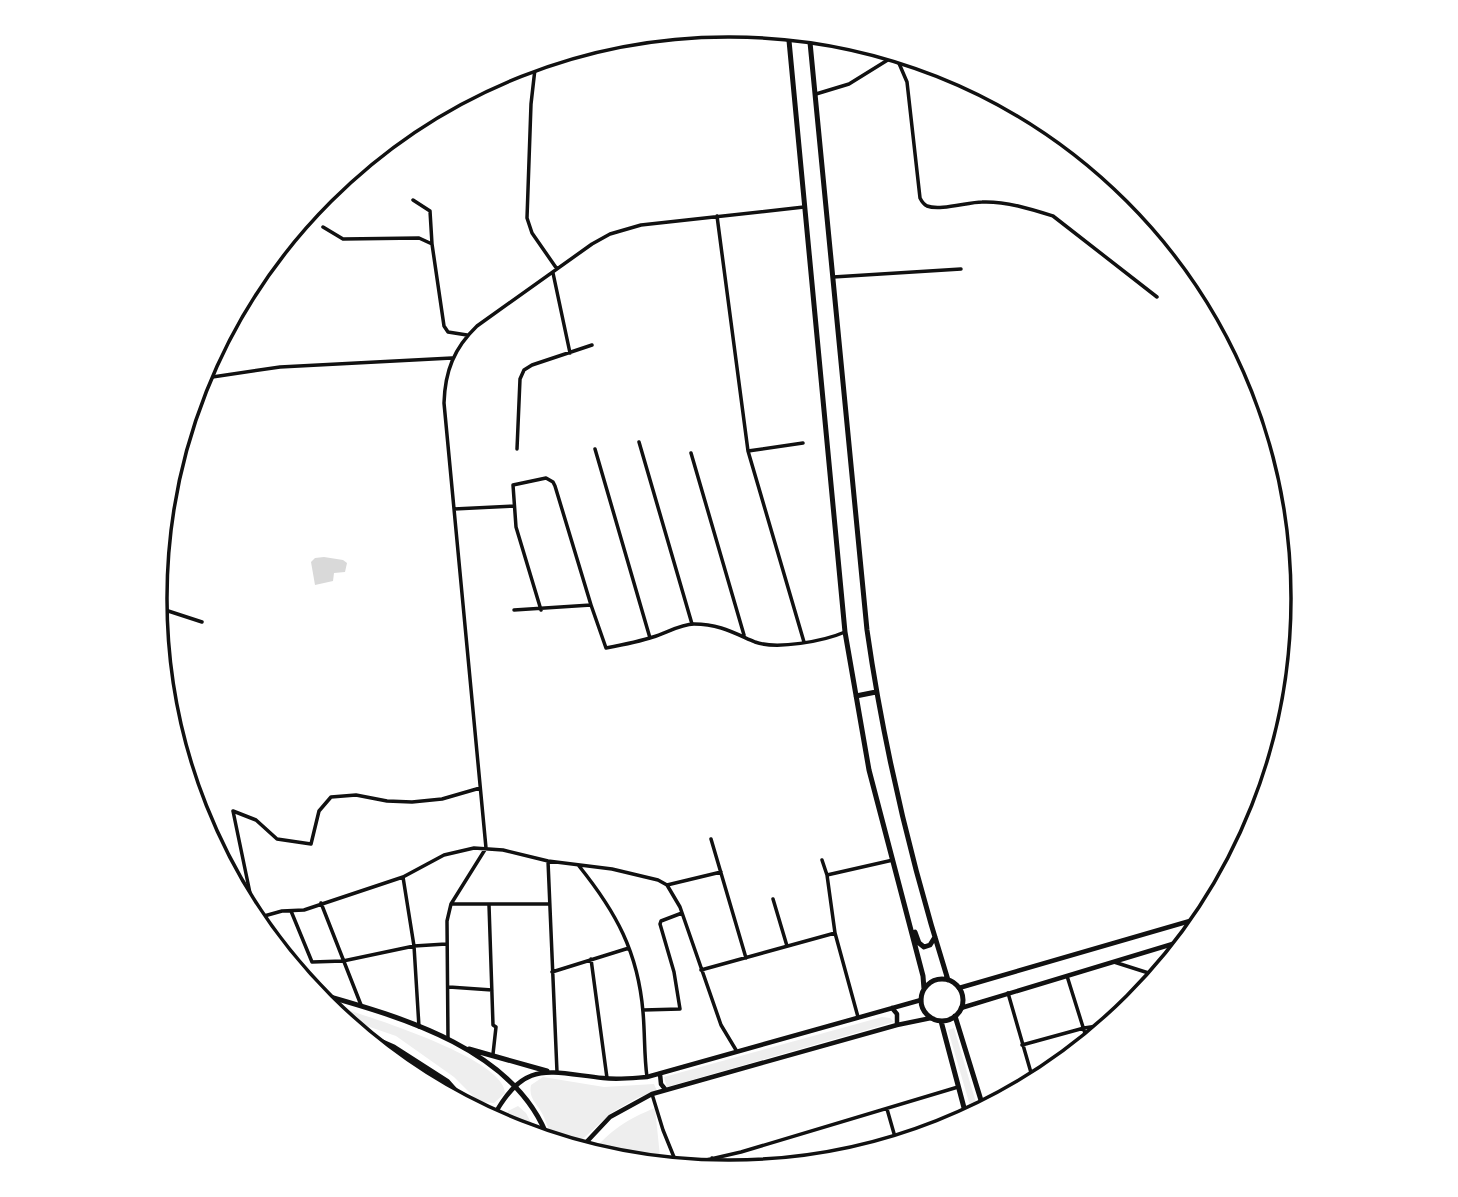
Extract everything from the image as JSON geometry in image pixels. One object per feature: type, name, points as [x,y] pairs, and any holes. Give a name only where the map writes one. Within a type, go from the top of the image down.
[{"type":"main road","points":[[789,41],[845,632],[869,770],[923,976],[924,989],[920,1000],[923,1010],[931,1018],[941,1021],[955,1016],[961,1008],[962,995],[959,988],[948,980],[920,888],[876,692],[866,617],[811,43]]},
{"type":"main road","points":[[856,695],[876,692]]},
{"type":"main road","points":[[907,916],[921,946],[927,947],[934,937]]},
{"type":"main road","points":[[959,988],[1189,921]]},
{"type":"main road","points":[[961,1008],[1171,944]]},
{"type":"main road","points":[[924,989],[934,980],[948,980]]},
{"type":"main road","points":[[334,998],[448,1039],[486,1062],[516,1086],[537,1113],[544,1128]]},
{"type":"main road","points":[[461,1047],[547,1071],[607,1079],[648,1077],[920,1000]]},
{"type":"main road","points":[[892,1008],[898,1017],[897,1025]]},
{"type":"main road","points":[[955,1016],[981,1100]]},
{"type":"main road","points":[[587,1142],[610,1117],[665,1089],[931,1018]]},
{"type":"main road","points":[[941,1021],[964,1108]]},
{"type":"main road","points":[[387,1044],[447,1081],[453,1087]]},
{"type":"main road","points":[[499,1110],[516,1086],[533,1074],[547,1071]]},
{"type":"main road","points":[[660,1074],[661,1084],[665,1089]]},
{"type":"street","points":[[816,94],[849,84],[887,60]]},
{"type":"street","points":[[901,64],[907,82],[920,198],[923,204],[937,207],[994,202],[1053,216],[1157,297]]},
{"type":"street","points":[[535,72],[527,218],[555,270],[569,353]]},
{"type":"street","points":[[413,200],[430,211],[444,326],[448,332],[467,335]]},
{"type":"street","points":[[448,1039],[447,921],[451,904],[486,848],[444,403],[445,379],[452,358],[467,335],[485,319],[601,239],[620,230],[640,225],[804,207]]},
{"type":"street","points":[[717,216],[748,451],[804,642]]},
{"type":"street","points":[[323,227],[343,239],[419,237],[432,244]]},
{"type":"street","points":[[833,277],[961,268]]},
{"type":"street","points":[[517,449],[522,373],[529,366],[592,345]]},
{"type":"street","points":[[213,377],[280,367],[452,358]]},
{"type":"street","points":[[639,442],[692,624]]},
{"type":"street","points":[[748,451],[803,443]]},
{"type":"street","points":[[594,449],[650,638]]},
{"type":"street","points":[[691,453],[744,635]]},
{"type":"street","points":[[541,610],[516,527],[513,485],[546,478],[553,482],[606,648],[650,638],[692,624],[719,627],[765,643],[826,640],[845,632]]},
{"type":"street","points":[[454,509],[513,506]]},
{"type":"street","points":[[514,610],[592,605]]},
{"type":"street","points":[[167,611],[202,622]]},
{"type":"street","points":[[250,890],[233,811],[256,820],[277,839],[311,844],[318,811],[331,797],[356,795],[387,801],[412,802],[442,799],[480,788]]},
{"type":"street","points":[[711,839],[746,958]]},
{"type":"street","points":[[267,917],[304,910],[403,877],[444,855],[464,849],[486,848],[548,861],[612,869],[658,880],[667,885],[674,894],[721,1025],[736,1050]]},
{"type":"street","points":[[822,860],[827,875],[835,933],[858,1017]]},
{"type":"street","points":[[827,875],[893,860]]},
{"type":"street","points":[[548,861],[557,1072]]},
{"type":"street","points":[[579,866],[612,910],[629,948],[643,1010],[648,1077]]},
{"type":"street","points":[[667,885],[721,872]]},
{"type":"street","points":[[403,877],[414,946],[419,1027]]},
{"type":"street","points":[[773,899],[787,946]]},
{"type":"street","points":[[321,903],[362,1006]]},
{"type":"street","points":[[451,904],[548,904]]},
{"type":"street","points":[[489,905],[493,1025],[496,1027],[493,1055]]},
{"type":"street","points":[[291,911],[312,962],[344,961],[414,946],[446,944]]},
{"type":"street","points":[[643,1010],[680,1009],[674,972],[660,924],[661,921],[682,913]]},
{"type":"street","points":[[701,970],[835,933]]},
{"type":"street","points":[[552,972],[629,948]]},
{"type":"street","points":[[591,959],[607,1079]]},
{"type":"street","points":[[1114,962],[1148,973]]},
{"type":"street","points":[[1067,976],[1085,1032]]},
{"type":"street","points":[[448,987],[492,990]]},
{"type":"street","points":[[1007,993],[1031,1072]]},
{"type":"street","points":[[1022,1045],[1092,1027]]},
{"type":"street","points":[[707,1159],[887,1110],[958,1087]]},
{"type":"street","points":[[652,1094],[673,1157]]},
{"type":"street","points":[[887,1110],[894,1135]]},
{"type":"shaded area","points":[[315,558],[343,560],[347,563],[345,572],[334,573],[333,581],[315,585],[311,562]]},
{"type":"shaded area","points":[[347,1010],[393,1025],[455,1051],[498,1079],[505,1093],[494,1103],[477,1100],[454,1077],[396,1036],[364,1025]]},
{"type":"shaded area","points":[[882,1017],[890,1018],[894,1022],[667,1087],[664,1077]]},
{"type":"shaded area","points":[[954,1028],[976,1102],[970,1105],[948,1030]]},
{"type":"shaded area","points":[[543,1077],[604,1087],[654,1084],[657,1091],[637,1098],[611,1113],[581,1140],[549,1130],[532,1098],[531,1085]]},
{"type":"shaded area","points":[[518,1106],[532,1124],[507,1114]]},
{"type":"shaded area","points":[[655,1108],[660,1155],[599,1144],[620,1126]]}]
